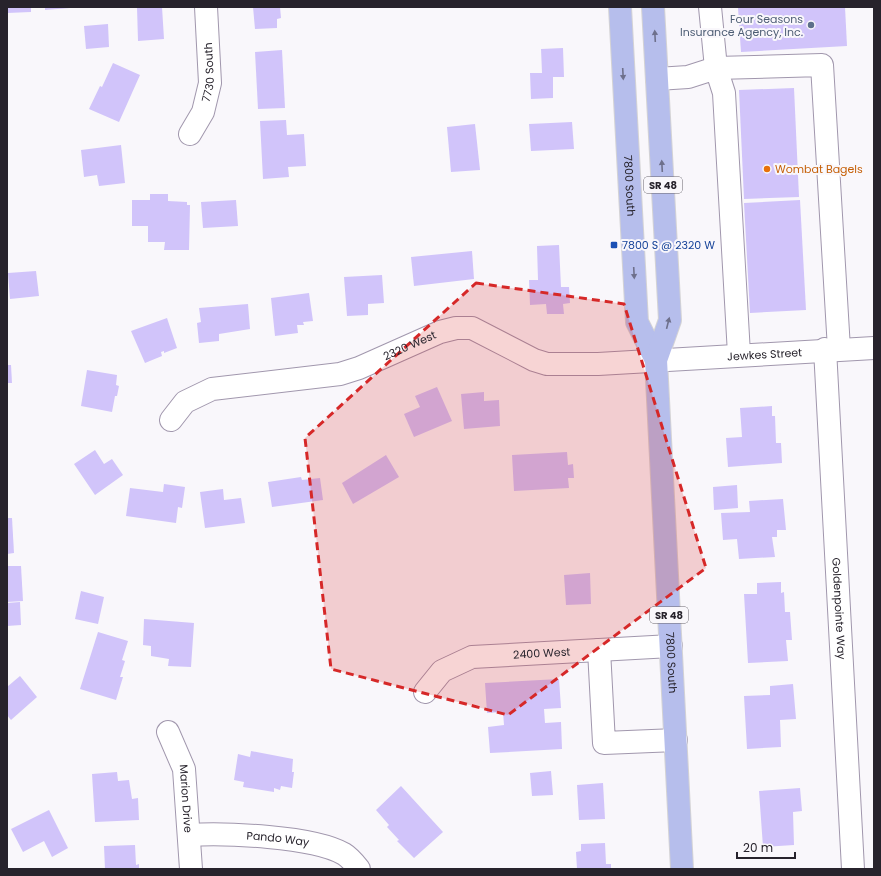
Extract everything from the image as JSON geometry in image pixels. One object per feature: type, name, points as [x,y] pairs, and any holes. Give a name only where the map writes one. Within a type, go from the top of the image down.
[{"type":"main road","name":"7800 South","points":[[620,7],[637,322],[656,360]]},
{"type":"main road","name":"7800 South","points":[[653,7],[670,320],[656,360],[682,869]]},
{"type":"street","name":"7730 South","points":[[190,134],[203,112],[210,83],[206,7]]},
{"type":"street","points":[[710,7],[716,68],[724,93],[739,354]]},
{"type":"street","name":"Goldenpointe Way","points":[[716,68],[822,65],[853,869]]},
{"type":"street","points":[[657,79],[688,77],[716,68]]},
{"type":"street","name":"2320 West","points":[[171,420],[185,402],[212,389],[340,374],[359,368],[440,332],[456,328],[472,328],[487,334],[534,360],[547,364],[598,364],[656,360]]},
{"type":"street","name":"Jewkes Street","points":[[656,360],[739,354],[874,348]]},
{"type":"street","name":"2400 West","points":[[425,692],[442,671],[472,657],[671,646]]},
{"type":"street","points":[[600,650],[604,744],[676,740]]},
{"type":"street","name":"Marion Drive","points":[[168,732],[184,769],[191,869]]},
{"type":"street","name":"Pando Way","points":[[189,835],[231,834],[325,846],[344,854],[359,869]]},
{"type":"highlighted area","points":[[476,283],[624,304],[706,568],[508,715],[331,669],[305,438]]},
{"type":"building","points":[[7,7],[31,7],[31,12],[7,13]]},
{"type":"building","points":[[45,7],[70,7],[70,8],[45,10]]},
{"type":"building","points":[[137,7],[162,7],[164,39],[138,41]]},
{"type":"building","points":[[253,7],[280,7],[281,18],[277,19],[277,28],[255,29]]},
{"type":"building","points":[[845,7],[847,46],[741,52],[738,8]]},
{"type":"building","points":[[108,24],[109,47],[86,49],[84,26]]},
{"type":"building","points":[[563,48],[564,77],[553,77],[553,98],[531,99],[530,73],[542,73],[541,49]]},
{"type":"building","points":[[282,50],[285,108],[258,109],[255,52]]},
{"type":"building","points":[[113,63],[140,75],[119,122],[89,109],[100,86],[102,87]]},
{"type":"building","points":[[794,88],[799,197],[744,199],[739,90]]},
{"type":"building","points":[[286,120],[287,135],[304,134],[306,166],[288,167],[289,177],[263,179],[260,121]]},
{"type":"building","points":[[572,122],[574,149],[531,151],[529,124]]},
{"type":"building","points":[[475,124],[480,170],[451,172],[447,127]]},
{"type":"building","points":[[121,145],[125,183],[99,186],[97,175],[84,177],[81,150]]},
{"type":"building","points":[[150,194],[168,194],[168,201],[187,202],[187,205],[190,205],[189,250],[164,250],[165,242],[148,242],[148,226],[132,226],[132,200],[150,200]]},
{"type":"building","points":[[236,200],[238,226],[203,228],[201,202]]},
{"type":"building","points":[[800,200],[806,310],[750,313],[744,203]]},
{"type":"building","points":[[559,245],[561,287],[569,287],[570,303],[563,304],[564,314],[547,314],[546,304],[530,305],[529,280],[538,280],[537,246]]},
{"type":"building","points":[[472,251],[474,279],[414,286],[411,257]]},
{"type":"building","points":[[36,271],[39,296],[10,299],[8,273]]},
{"type":"building","points":[[382,275],[384,303],[368,304],[368,315],[347,316],[344,277]]},
{"type":"building","points":[[309,293],[313,321],[303,322],[304,325],[297,325],[298,333],[275,336],[271,298]]},
{"type":"building","points":[[248,304],[250,329],[219,334],[219,341],[199,343],[197,323],[201,322],[199,308]]},
{"type":"building","points":[[167,318],[177,348],[164,353],[164,351],[161,352],[162,356],[145,363],[131,331]]},
{"type":"building","points":[[7,365],[11,365],[12,383],[7,383]]},
{"type":"building","points":[[87,370],[117,375],[116,385],[119,386],[117,396],[115,396],[112,412],[81,406]]},
{"type":"building","points":[[437,387],[452,421],[414,437],[404,414],[420,407],[415,396]]},
{"type":"building","points":[[484,392],[484,401],[499,400],[500,426],[464,429],[461,394]]},
{"type":"building","points":[[772,406],[772,416],[775,416],[776,443],[781,443],[782,463],[728,467],[726,438],[742,437],[740,408]]},
{"type":"building","points":[[95,450],[104,464],[112,459],[123,475],[95,495],[74,464]]},
{"type":"building","points":[[567,452],[568,465],[573,464],[574,478],[568,478],[569,488],[514,491],[512,455]]},
{"type":"building","points":[[386,455],[399,477],[353,504],[342,483]]},
{"type":"building","points":[[301,477],[302,480],[320,478],[323,500],[272,507],[268,482]]},
{"type":"building","points":[[164,484],[185,487],[182,508],[178,507],[176,523],[126,516],[130,488],[163,492]]},
{"type":"building","points":[[737,485],[738,508],[714,510],[713,487]]},
{"type":"building","points":[[223,489],[224,500],[241,498],[245,523],[205,528],[200,492]]},
{"type":"building","points":[[783,499],[786,530],[777,530],[777,537],[772,537],[775,557],[739,559],[737,539],[723,540],[721,513],[750,512],[749,501]]},
{"type":"building","points":[[7,518],[12,518],[14,553],[7,554]]},
{"type":"building","points":[[7,566],[21,566],[23,601],[7,602]]},
{"type":"building","points":[[590,573],[591,604],[566,605],[564,575]]},
{"type":"building","points":[[781,582],[781,593],[784,592],[785,612],[790,612],[792,640],[786,640],[788,661],[748,663],[744,594],[757,594],[757,583]]},
{"type":"building","points":[[81,591],[104,597],[98,624],[75,619]]},
{"type":"building","points":[[20,602],[21,625],[7,626],[7,603]]},
{"type":"building","points":[[144,619],[194,623],[191,667],[168,666],[169,659],[151,656],[151,646],[143,645]]},
{"type":"building","points":[[98,632],[128,641],[122,660],[125,661],[120,677],[123,677],[116,700],[80,689]]},
{"type":"building","points":[[20,676],[37,697],[11,720],[7,715],[7,687]]},
{"type":"building","points":[[559,679],[561,708],[544,709],[545,723],[561,722],[562,749],[490,753],[488,727],[504,725],[503,712],[487,713],[485,683]]},
{"type":"building","points":[[793,684],[796,719],[780,720],[781,747],[747,749],[744,696],[770,695],[770,686]]},
{"type":"building","points":[[251,751],[293,759],[292,772],[294,772],[292,788],[281,786],[280,790],[274,788],[274,792],[243,787],[244,782],[234,780],[238,754],[250,757]]},
{"type":"building","points":[[551,771],[553,795],[532,796],[530,773]]},
{"type":"building","points":[[117,772],[118,781],[129,780],[132,799],[138,798],[139,820],[95,822],[92,774]]},
{"type":"building","points":[[603,783],[605,819],[579,820],[577,785]]},
{"type":"building","points":[[401,786],[443,832],[414,858],[397,841],[399,840],[387,827],[389,825],[376,810]]},
{"type":"building","points":[[800,788],[802,811],[793,812],[794,845],[763,847],[759,791]]},
{"type":"building","points":[[49,810],[68,848],[52,857],[44,841],[23,852],[11,829]]},
{"type":"building","points":[[605,843],[606,864],[611,864],[611,869],[577,869],[576,852],[581,851],[581,844]]},
{"type":"building","points":[[135,845],[136,865],[139,864],[139,869],[105,869],[104,846]]},
{"type":"place","name":"Four Seasons Insurance Agency, Inc.","points":[[811,25]]},
{"type":"place","name":"Wombat Bagels","points":[[767,169]]},
{"type":"place","name":"7800 S @ 2320 W","points":[[614,245]]}]
